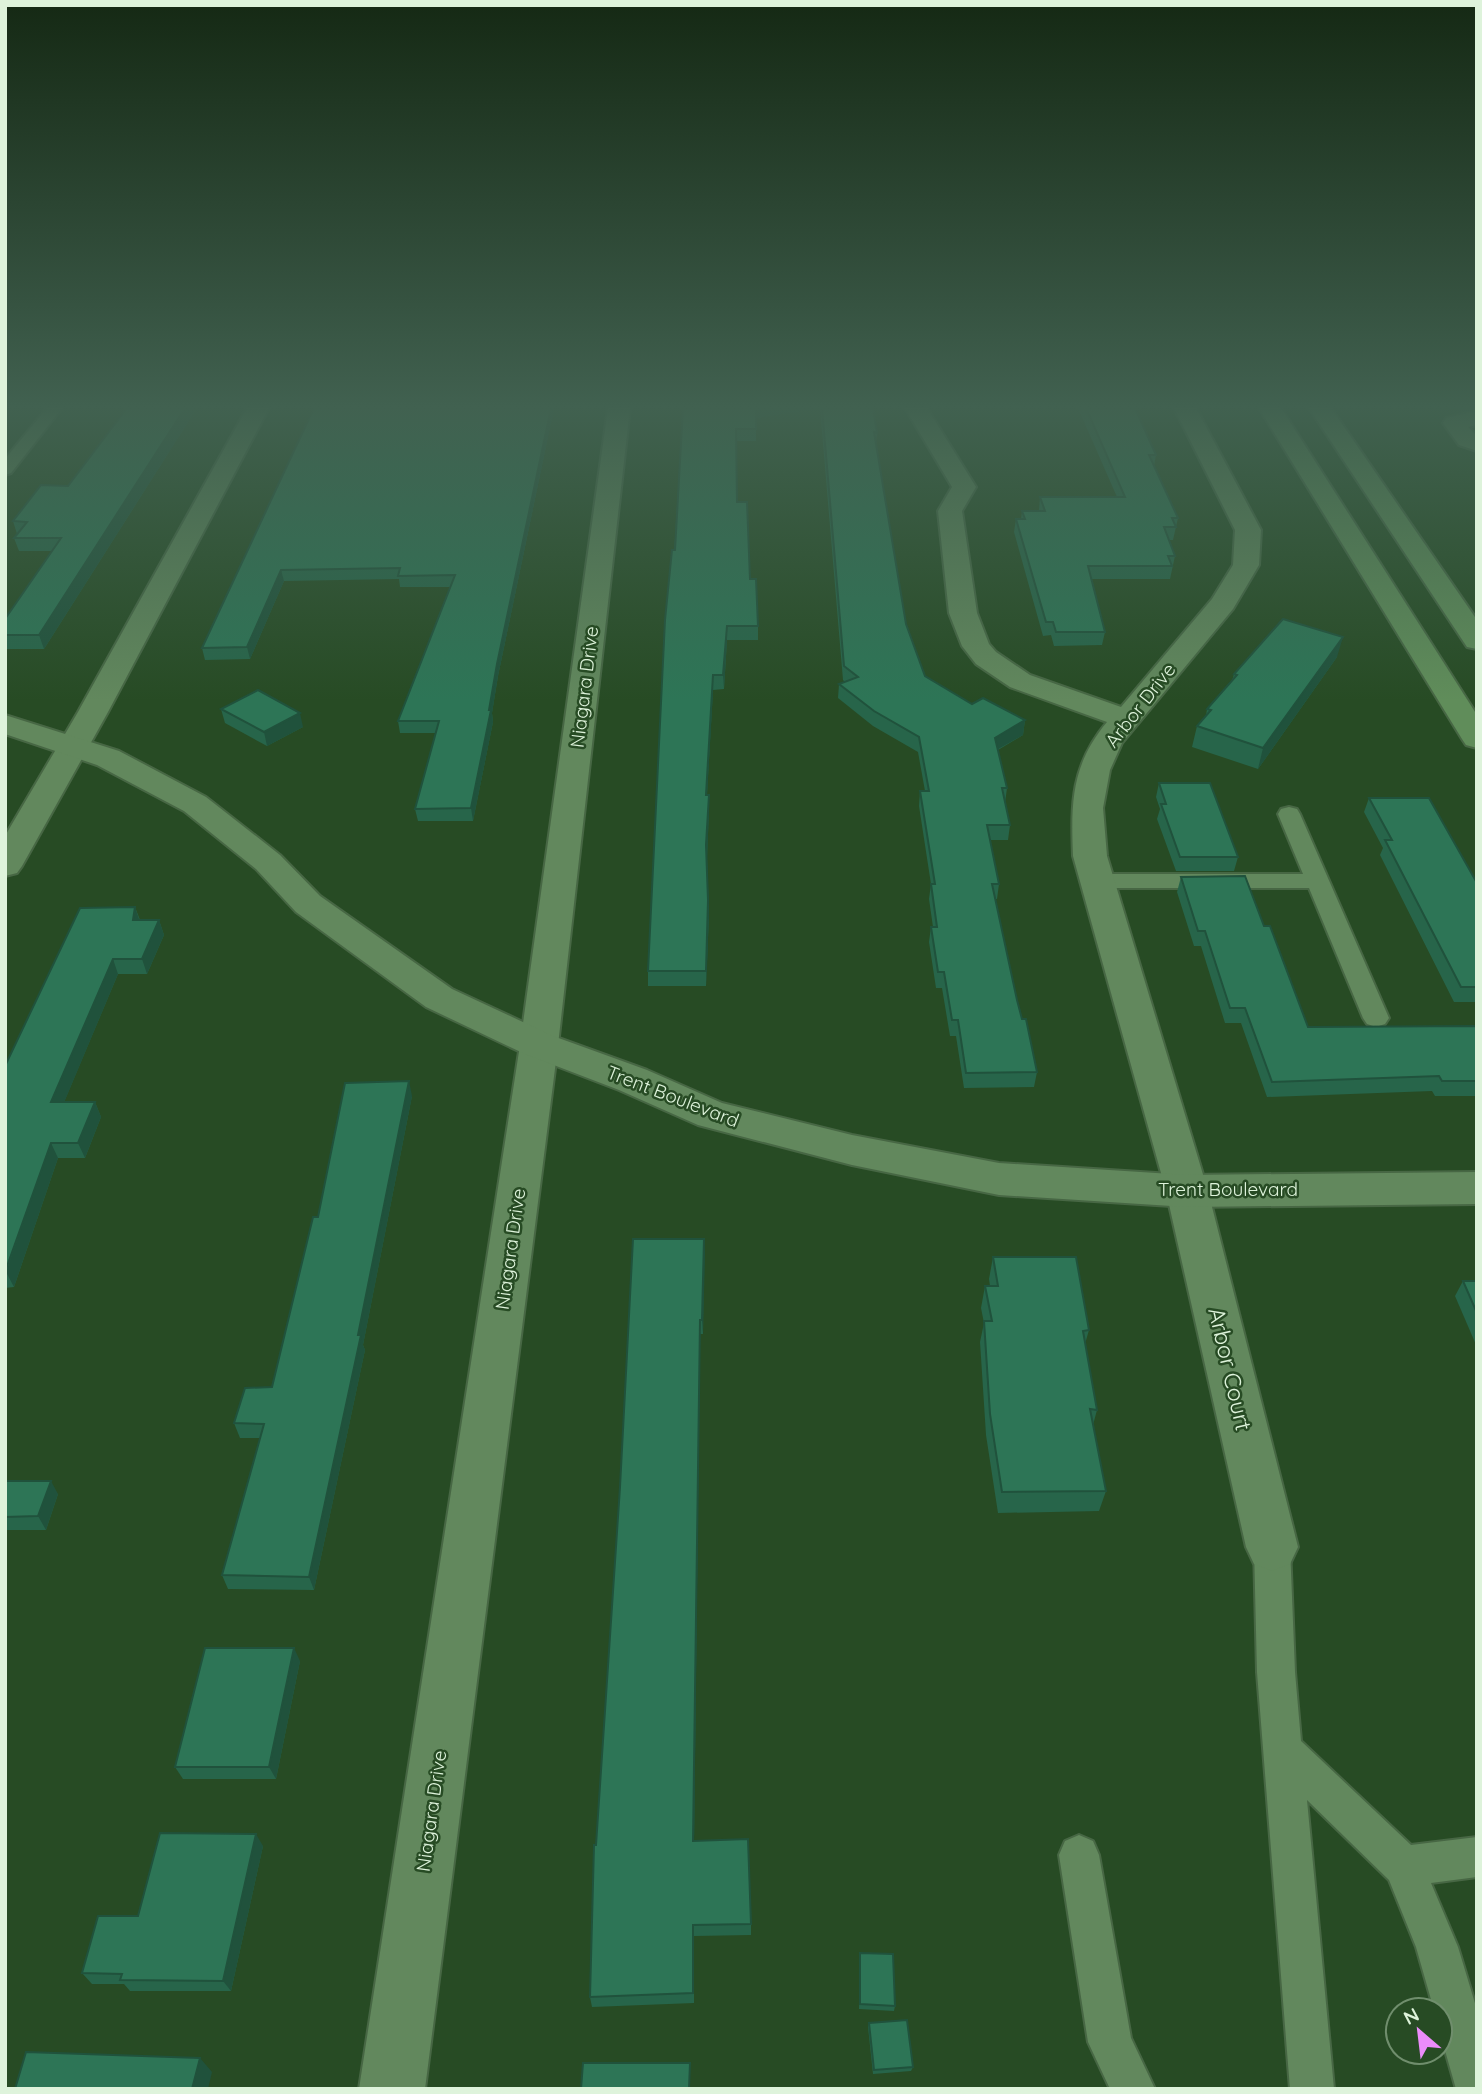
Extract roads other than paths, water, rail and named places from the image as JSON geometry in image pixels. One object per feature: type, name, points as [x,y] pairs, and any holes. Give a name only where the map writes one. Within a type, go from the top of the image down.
[{"type":"main road","points":[[1331,506],[1477,739]]},
{"type":"main road","points":[[1386,506],[1477,641]]},
{"type":"street","points":[[5,866],[93,712],[205,506]]},
{"type":"street","name":"Niagara Drive","points":[[392,2089],[539,1045],[607,506]]},
{"type":"street","points":[[953,506],[950,510],[963,613],[976,646],[986,658],[1020,681],[1126,719]]},
{"type":"street","name":"Arbor Drive","points":[[1187,1191],[1090,856],[1087,808],[1094,770],[1108,741],[1223,603],[1246,565],[1248,530],[1235,506]]},
{"type":"street","name":"Trent Boulevard","points":[[5,724],[108,758],[195,804],[268,862],[308,904],[439,998],[539,1045],[633,1080],[712,1115],[852,1150],[999,1179],[1187,1191],[1477,1188]]},
{"type":"street","name":"Arbor Court","points":[[1187,1191],[1272,1547]]},
{"type":"lane","points":[[1289,814],[1377,1018]]},
{"type":"lane","points":[[1097,881],[1318,881]]},
{"type":"lane","points":[[1272,1547],[1276,1672],[1312,2089]]},
{"type":"lane","points":[[1282,1749],[1404,1867],[1437,1947],[1477,2086]]},
{"type":"lane","points":[[1079,1855],[1110,2042],[1133,2089]]},
{"type":"lane","points":[[1404,1867],[1477,1857]]}]
